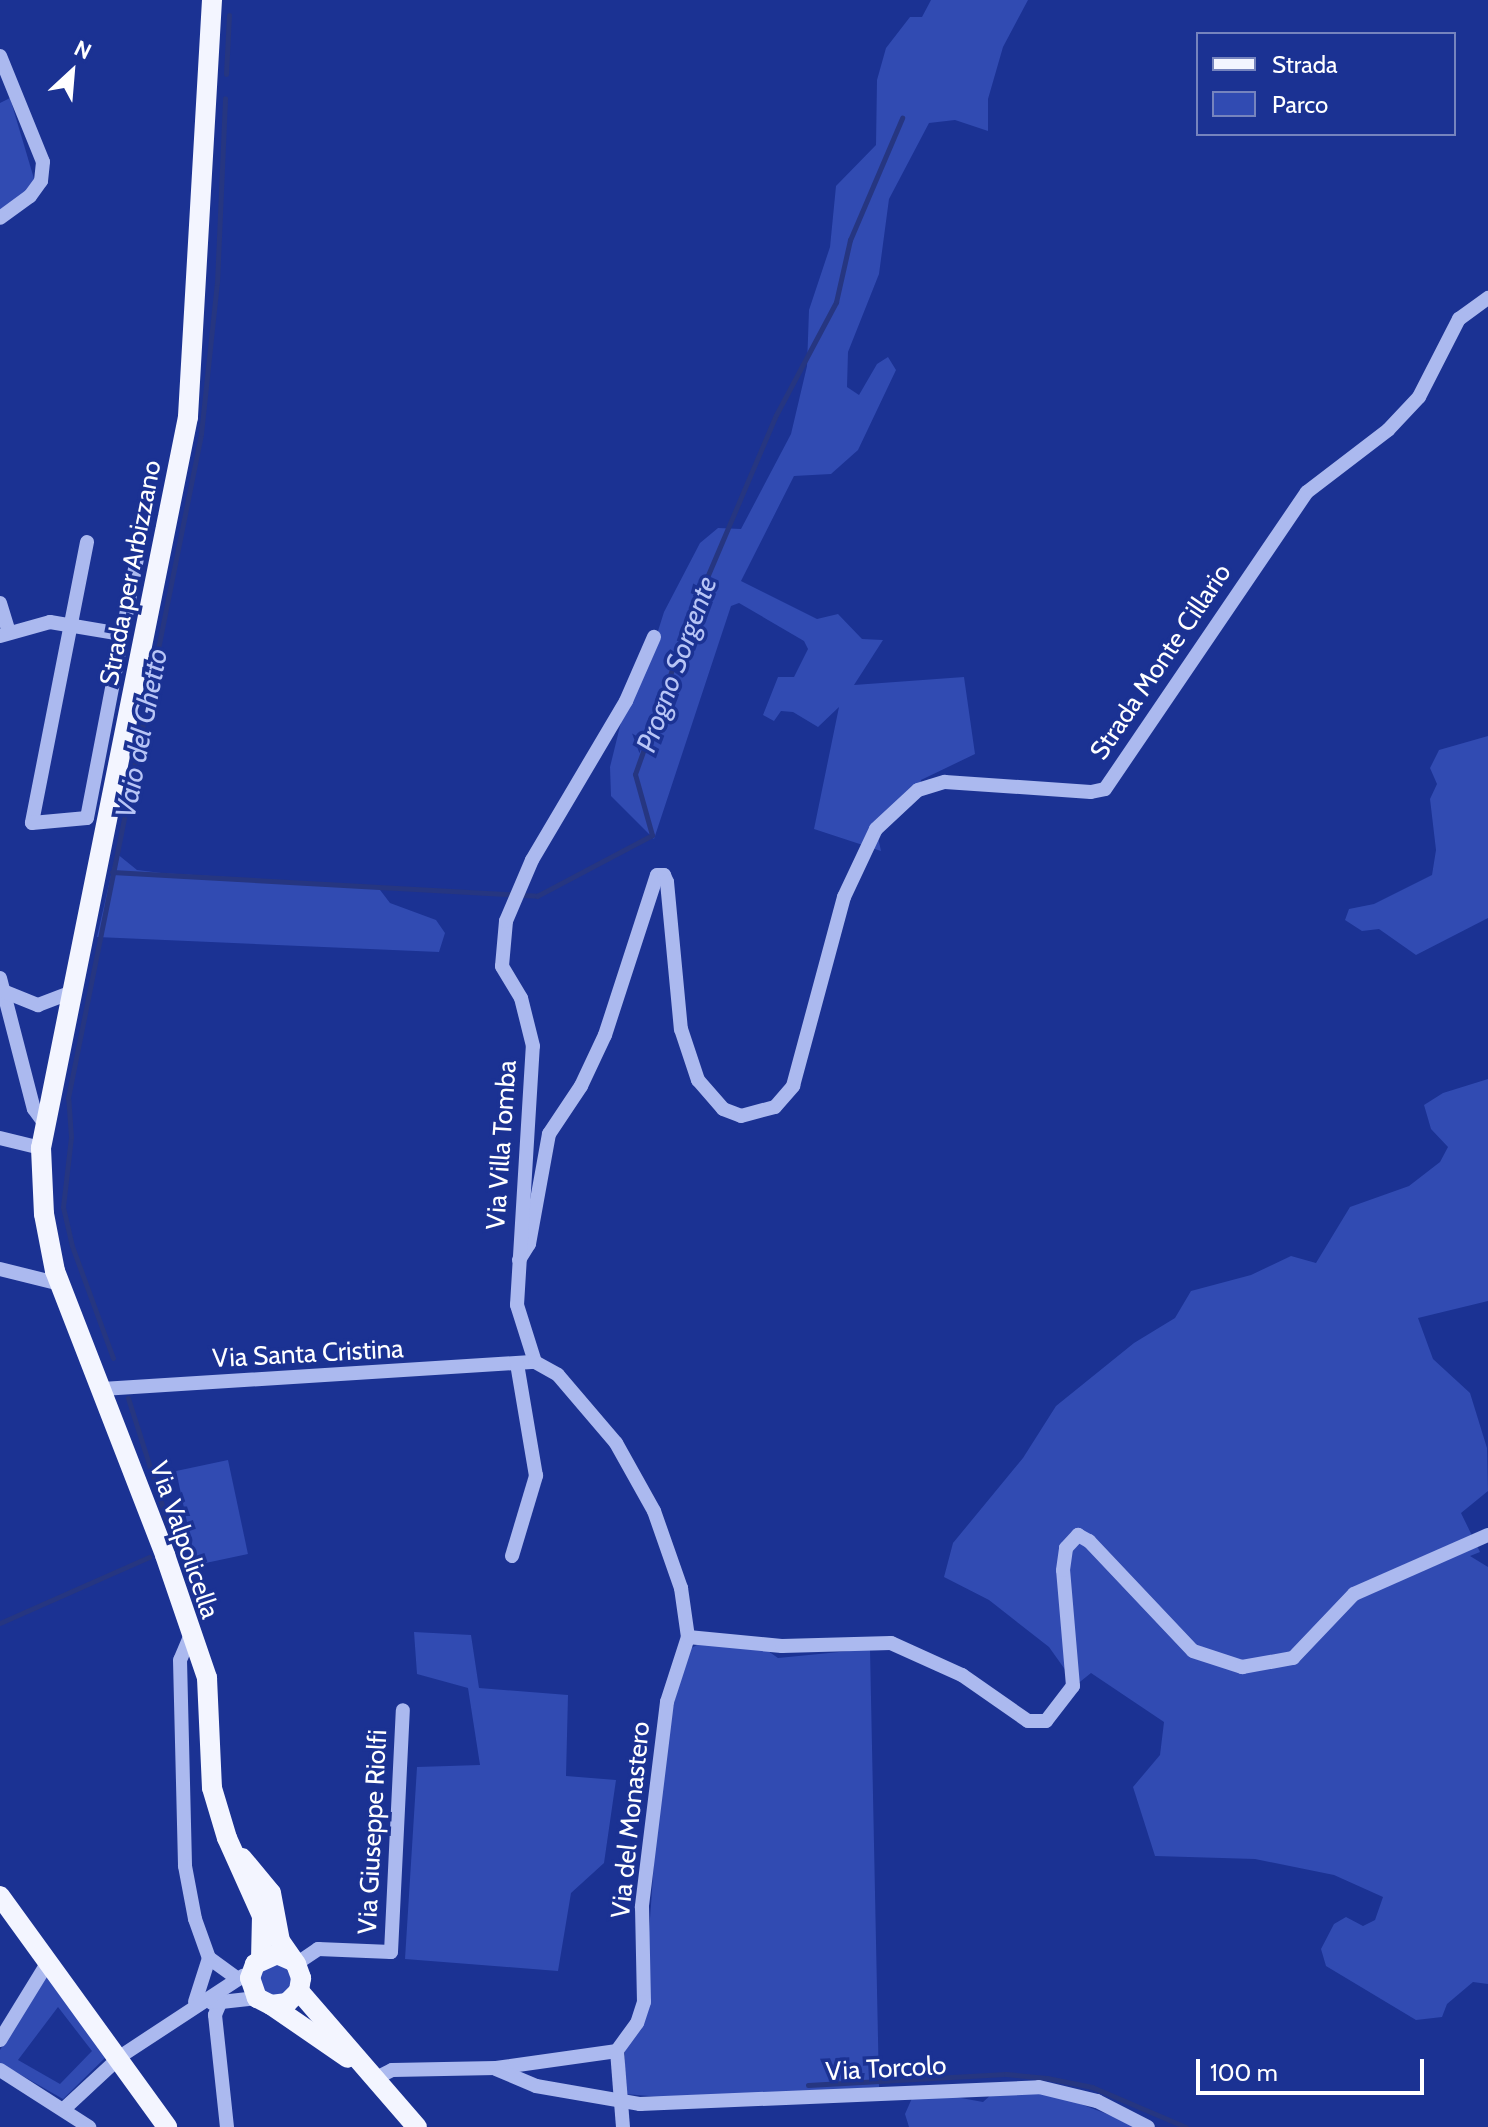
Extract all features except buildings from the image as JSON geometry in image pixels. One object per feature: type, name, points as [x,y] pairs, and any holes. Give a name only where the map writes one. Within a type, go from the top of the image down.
[{"type":"main road","name":"Strada per Arbizzano","points":[[41,1148],[69,993],[188,417],[212,0]]},
{"type":"main road","name":"Via Valpolicella","points":[[41,1148],[44,1214],[60,1284],[193,1631]]},
{"type":"main road","points":[[193,1631],[207,1678],[212,1788],[233,1849],[262,1916],[250,1970],[250,1985],[264,2002],[372,2072]]},
{"type":"main road","points":[[233,1849],[271,1893],[280,1941],[295,1962],[299,1991],[417,2127]]},
{"type":"main road","points":[[0,1896],[121,2056],[167,2127]]},
{"type":"main road","points":[[250,1970],[277,1954],[295,1962]]},
{"type":"main road","points":[[264,2002],[287,2003],[299,1991]]},
{"type":"street","points":[[0,56],[43,162],[41,181],[30,196],[0,218]]},
{"type":"street","name":"Strada Monte Cillario","points":[[519,1260],[529,1244],[549,1134],[581,1086],[605,1035],[657,875],[664,875],[667,882],[681,1029],[698,1080],[723,1109],[741,1116],[775,1107],[793,1086],[844,897],[876,829],[918,790],[932,785],[1105,789],[1307,492],[1388,430],[1419,397],[1459,319],[1488,298]]},
{"type":"street","points":[[87,542],[32,823],[87,818],[143,526]]},
{"type":"street","points":[[0,603],[4,634],[50,622],[122,634]]},
{"type":"street","name":"Via Villa Tomba","points":[[540,1364],[517,1305],[533,1046],[521,998],[502,966],[506,921],[532,860],[626,701],[654,637]]},
{"type":"street","points":[[2,984],[38,1005],[69,993]]},
{"type":"street","points":[[2,984],[34,1109],[44,1123]]},
{"type":"street","points":[[0,1138],[41,1148]]},
{"type":"street","points":[[0,1269],[60,1284]]},
{"type":"street","points":[[512,1556],[536,1476],[517,1364]]},
{"type":"street","name":"Via Santa Cristina","points":[[102,1389],[540,1364]]},
{"type":"street","name":"Via del Monastero","points":[[540,1364],[593,1415],[640,1478],[681,1588],[688,1637],[667,1702],[647,1865],[644,2002],[637,2023],[617,2051]]},
{"type":"street","points":[[688,1637],[782,1646],[891,1643],[962,1675],[1028,1721],[1046,1721],[1073,1686],[1063,1570],[1066,1548],[1078,1535],[1089,1541],[1193,1651],[1242,1667],[1293,1658],[1354,1594],[1488,1535]]},
{"type":"street","name":"Via Valpolicella","points":[[193,1631],[180,1660],[180,1784],[189,1896],[209,1958]]},
{"type":"street","name":"Via Giuseppe Riolfi","points":[[295,1962],[318,1949],[391,1952],[403,1710]]},
{"type":"street","points":[[195,2003],[209,1958],[250,1970]]},
{"type":"street","points":[[0,2040],[48,1962]]},
{"type":"street","points":[[65,2108],[121,2056],[195,2003],[250,1970]]},
{"type":"street","points":[[195,2003],[264,2002]]},
{"type":"street","points":[[220,2003],[215,2015],[227,2127]]},
{"type":"street","points":[[372,2072],[496,2068],[617,2051],[623,2127]]},
{"type":"street","name":"Via Torcolo","points":[[496,2068],[536,2086],[620,2103],[1039,2087],[1097,2101],[1148,2127]]},
{"type":"street","points":[[0,2070],[65,2108],[89,2127]]},
{"type":"green space","points":[[931,0],[1028,0],[1003,47],[988,99],[988,131],[955,120],[929,123],[889,199],[879,274],[848,352],[847,387],[859,395],[877,364],[888,357],[896,370],[858,450],[831,474],[794,476],[741,581],[817,619],[838,614],[862,639],[883,640],[854,685],[964,677],[975,754],[921,780],[920,798],[909,800],[877,833],[881,851],[814,829],[839,707],[818,727],[793,712],[781,711],[774,721],[763,715],[778,677],[794,677],[808,649],[804,641],[739,603],[731,606],[654,839],[611,796],[610,767],[623,714],[646,669],[664,612],[700,543],[718,528],[741,529],[791,434],[807,366],[809,310],[830,247],[836,186],[876,145],[877,80],[886,48],[910,17],[922,17]]},
{"type":"green space","points":[[10,98],[35,182],[0,215],[0,103]]},
{"type":"green space","points":[[1488,736],[1488,918],[1416,955],[1379,929],[1362,931],[1345,920],[1349,909],[1374,904],[1432,875],[1436,850],[1430,799],[1437,784],[1430,768],[1439,750]]},
{"type":"green space","points":[[116,853],[137,870],[377,886],[390,903],[436,920],[445,933],[439,952],[97,937]]},
{"type":"green space","points":[[1488,1079],[1488,1301],[1418,1318],[1433,1359],[1470,1393],[1487,1448],[1488,1491],[1461,1513],[1480,1552],[1470,1556],[1488,1567],[1488,1984],[1473,1982],[1447,2004],[1442,2017],[1416,2020],[1326,1966],[1321,1949],[1334,1924],[1346,1917],[1363,1926],[1375,1920],[1383,1897],[1334,1875],[1255,1859],[1155,1856],[1133,1787],[1160,1755],[1164,1722],[1091,1673],[1076,1685],[1049,1647],[989,1600],[944,1577],[953,1543],[1023,1458],[1056,1406],[1134,1343],[1175,1318],[1191,1291],[1251,1275],[1291,1256],[1316,1263],[1350,1207],[1409,1186],[1440,1162],[1448,1147],[1431,1129],[1424,1105],[1443,1093]]},
{"type":"green space","points":[[228,1460],[248,1554],[196,1565],[176,1471]]},
{"type":"green space","points":[[414,1632],[471,1635],[479,1688],[568,1695],[566,1776],[616,1780],[604,1863],[571,1893],[558,1971],[405,1959],[417,1767],[480,1765],[468,1688],[417,1674]]},
{"type":"green space","points":[[703,1642],[768,1651],[778,1658],[870,1649],[879,2087],[685,2099],[625,2094],[625,2049],[644,2005],[662,1746],[689,1649]]},
{"type":"green space","points":[[291,1964],[294,1992],[267,2001],[255,1971],[259,1965]]},
{"type":"green space","points":[[48,1973],[108,2055],[63,2099],[0,2063],[0,2050]],"holes":[[[58,2007],[92,2051],[60,2084],[18,2060]]]},
{"type":"green space","points":[[1003,2084],[1028,2084],[1141,2127],[909,2127],[905,2114],[913,2096],[934,2093],[983,2102]]},
{"type":"waterway","name":"Vaio del Ghetto","points":[[226,74],[229,15]]},
{"type":"waterway","name":"Vaio del Ghetto","points":[[113,1358],[72,1246],[63,1207],[71,1137],[68,1098],[201,434],[217,283],[225,98]]},
{"type":"waterway","name":"Progno Sorgente","points":[[112,872],[537,896],[652,835],[635,774],[691,615],[776,415],[836,302],[850,240],[902,118]]},
{"type":"waterway","name":"Vaio del Ghetto","points":[[128,1398],[173,1540]]},
{"type":"waterway","name":"Vaio del Ghetto","points":[[0,1623],[149,1557]]},
{"type":"waterway","points":[[808,2085],[1006,2074],[1047,2078],[1092,2087],[1186,2127]]}]
